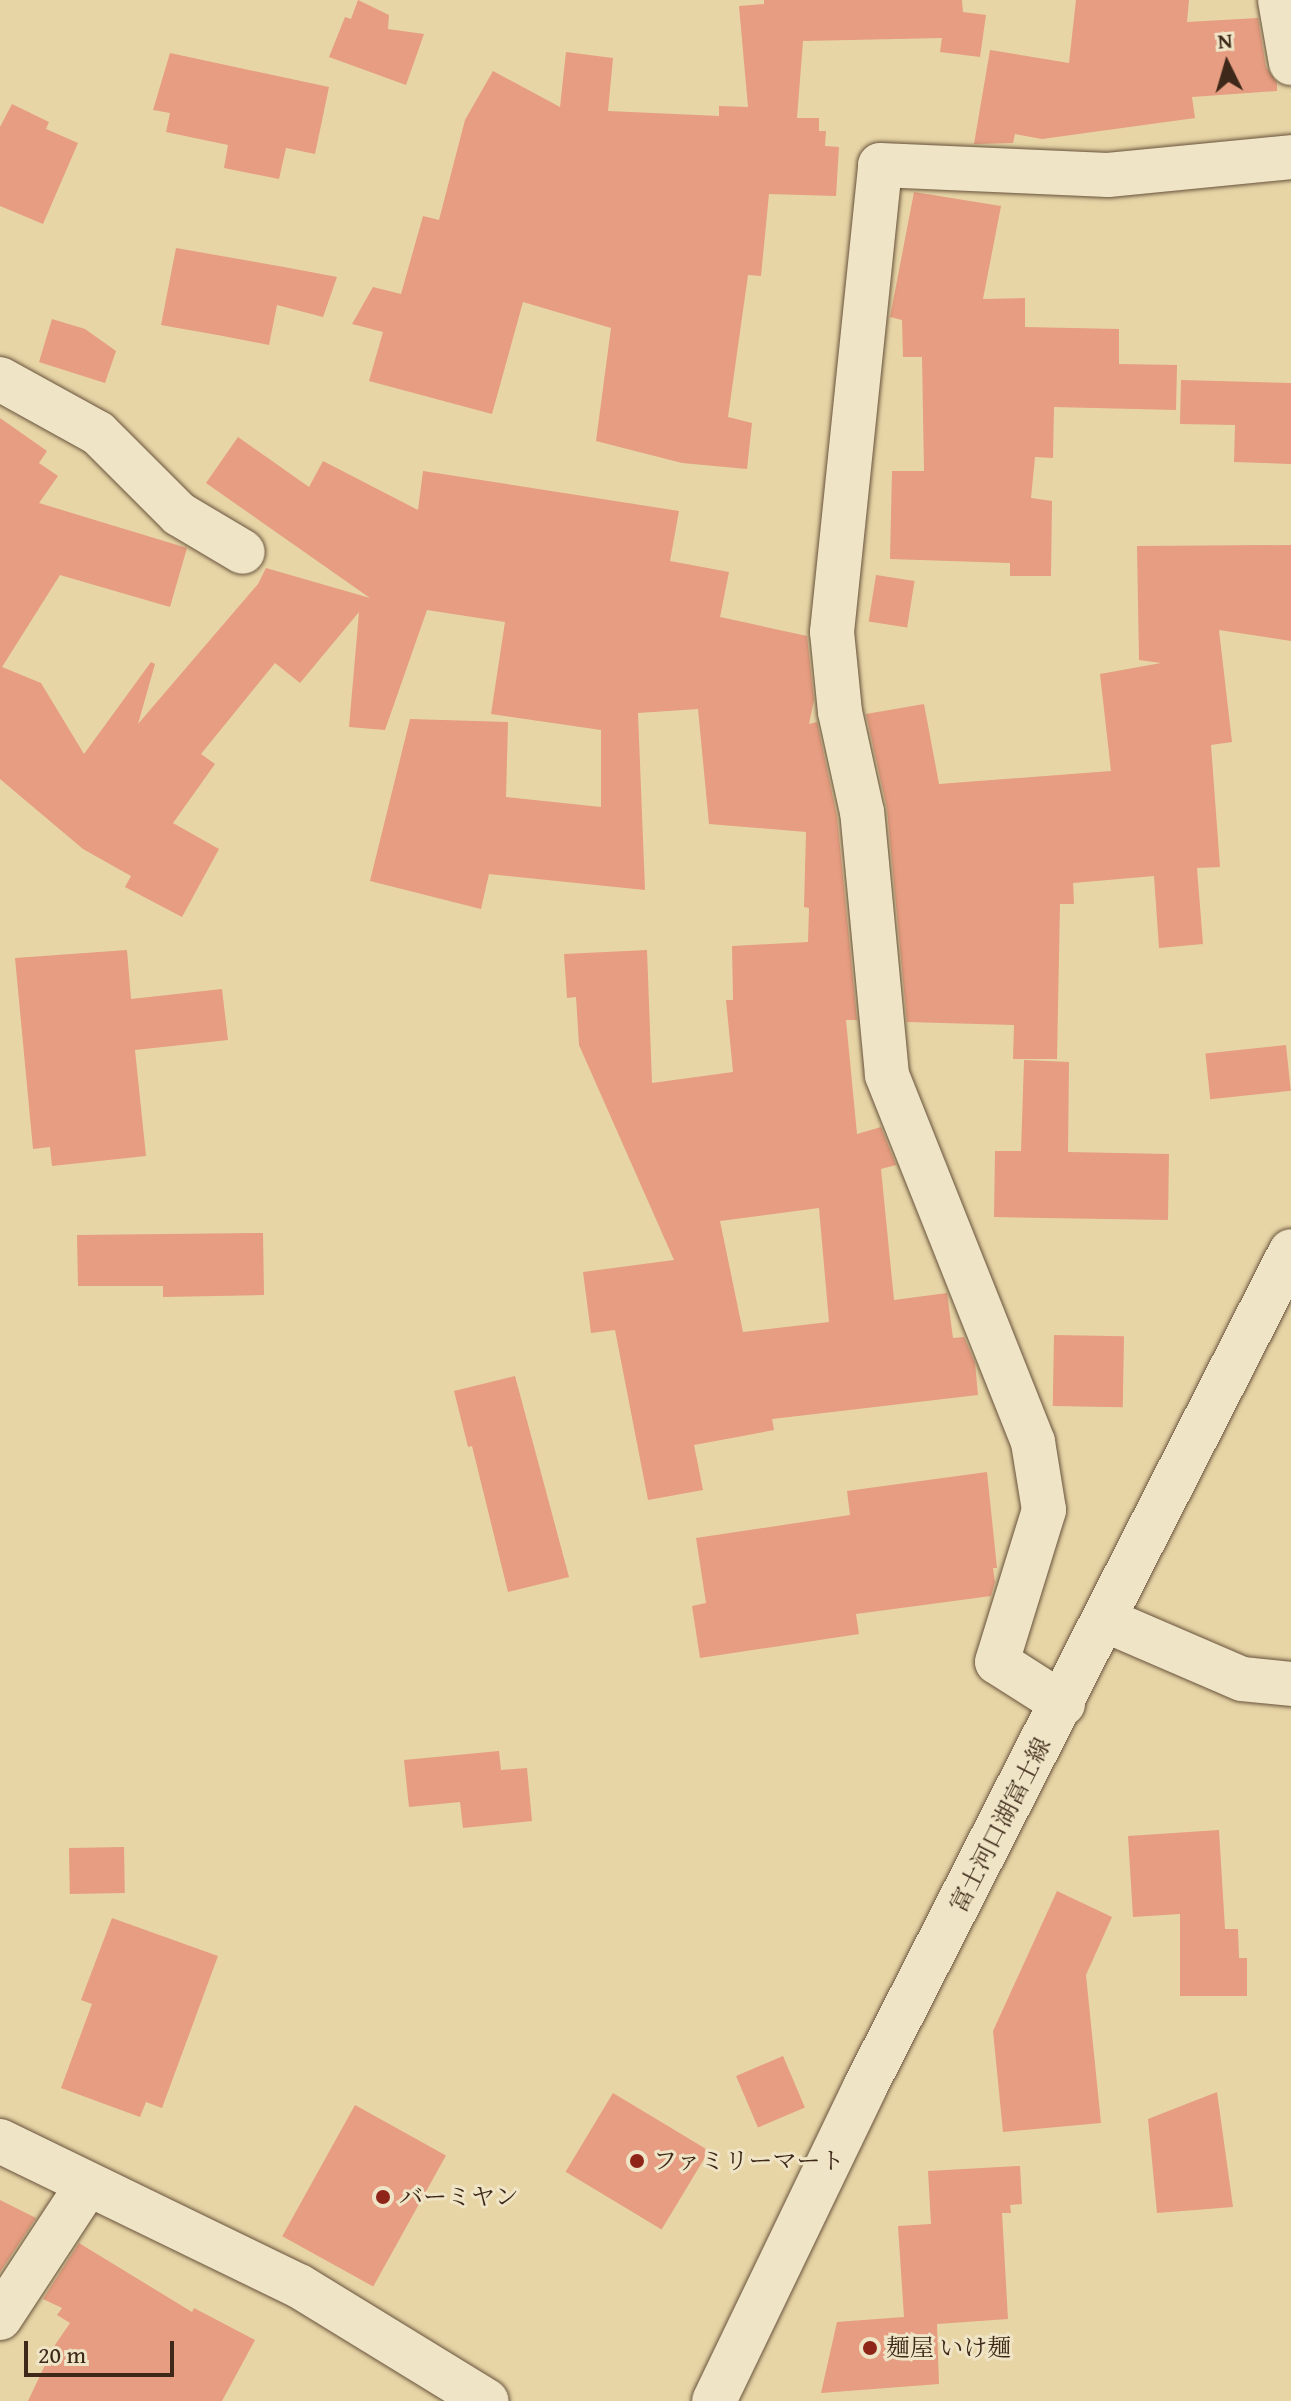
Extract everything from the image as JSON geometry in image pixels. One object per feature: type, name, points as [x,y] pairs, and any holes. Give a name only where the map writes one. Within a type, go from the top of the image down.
[{"type":"street","points":[[1280,0],[1291,63]]},
{"type":"street","points":[[1063,1704],[997,1662],[1044,1510],[1033,1442],[887,1075],[862,812],[840,712],[832,632],[880,165],[1108,175],[1291,157]]},
{"type":"street","points":[[0,379],[98,433],[179,514],[243,552]]},
{"type":"street","name":"富士河口湖富士線","points":[[714,2401],[865,2087],[1063,1704],[1291,1251]]},
{"type":"street","points":[[1105,1620],[1242,1679],[1291,1684]]},
{"type":"street","points":[[0,2141],[299,2286],[487,2401]]},
{"type":"street","points":[[0,2318],[88,2184]]},
{"type":"building","points":[[358,0],[389,15],[388,29],[424,34],[406,85],[329,57],[345,17],[351,19]]},
{"type":"building","points":[[764,0],[962,0],[963,12],[986,15],[980,57],[940,52],[942,38],[803,41],[797,118],[819,118],[819,131],[826,131],[825,146],[839,147],[836,196],[769,194],[761,276],[748,275],[728,417],[752,423],[747,469],[682,463],[596,441],[611,328],[523,302],[492,414],[369,381],[383,332],[352,324],[373,287],[401,294],[423,216],[439,220],[465,120],[493,71],[560,107],[566,52],[613,58],[608,111],[719,116],[719,106],[748,107],[739,6],[764,4]]},
{"type":"building","points":[[1076,0],[1189,0],[1187,22],[1258,18],[1266,67],[1277,83],[1277,91],[1192,97],[1195,118],[1042,139],[1015,134],[1013,143],[974,144],[990,50],[1069,63]]},
{"type":"building","points":[[170,53],[329,87],[315,154],[286,148],[279,179],[224,168],[228,145],[166,132],[170,113],[153,110]]},
{"type":"building","points":[[12,104],[49,122],[46,129],[78,143],[43,224],[0,206],[0,127]]},
{"type":"building","points":[[914,192],[1001,206],[983,299],[1025,298],[1025,327],[1119,329],[1119,364],[1177,365],[1176,410],[1054,407],[1053,458],[1035,457],[1031,498],[1052,501],[1051,576],[1010,576],[1010,563],[890,559],[892,471],[924,471],[922,357],[903,357],[902,320],[890,317]]},
{"type":"building","points":[[176,248],[337,277],[323,317],[277,305],[269,345],[161,325]]},
{"type":"building","points":[[52,319],[85,329],[116,351],[105,383],[39,362]]},
{"type":"building","points":[[1181,380],[1291,383],[1291,464],[1234,462],[1235,425],[1180,424]]},
{"type":"building","points":[[0,418],[47,451],[39,463],[58,476],[39,503],[187,548],[170,607],[60,575],[2,667],[41,683],[84,754],[151,662],[155,664],[138,724],[258,584],[266,568],[370,598],[206,483],[238,437],[309,487],[323,461],[418,510],[423,471],[679,511],[670,561],[729,572],[720,617],[807,636],[814,700],[809,724],[817,722],[837,816],[857,1020],[846,1020],[857,1134],[881,1127],[896,1165],[881,1169],[894,1300],[947,1293],[953,1338],[964,1337],[975,1363],[978,1395],[772,1419],[774,1430],[694,1445],[703,1490],[648,1500],[615,1330],[591,1333],[583,1272],[674,1260],[579,1045],[576,997],[567,998],[564,954],[647,950],[652,1083],[733,1072],[726,1000],[733,1000],[732,946],[808,942],[809,908],[804,907],[806,832],[709,824],[698,709],[638,713],[645,890],[489,874],[481,909],[370,881],[410,719],[508,722],[506,797],[601,807],[601,730],[491,714],[505,622],[427,610],[385,730],[349,727],[359,612],[300,683],[275,663],[201,754],[215,764],[173,823],[219,849],[182,917],[125,887],[131,876],[83,849],[0,779]],"holes":[[[819,1208],[829,1322],[743,1332],[720,1221]]]},
{"type":"building","points":[[1291,545],[1291,641],[1219,630],[1232,742],[1211,745],[1220,867],[1197,868],[1203,944],[1159,948],[1154,876],[1073,883],[1074,904],[1060,904],[1057,1059],[1013,1059],[1014,1025],[907,1022],[887,809],[866,714],[924,704],[939,784],[1111,771],[1100,674],[1161,663],[1139,660],[1137,546]]},
{"type":"building","points":[[876,575],[915,581],[907,628],[869,621]]},
{"type":"building","points":[[127,950],[131,999],[222,989],[228,1040],[135,1050],[146,1156],[52,1166],[50,1147],[33,1149],[15,958]]},
{"type":"building","points":[[1286,1045],[1291,1091],[1210,1099],[1205,1053]]},
{"type":"building","points":[[1024,1060],[1069,1062],[1068,1152],[1169,1154],[1168,1220],[994,1217],[995,1151],[1021,1151]]},
{"type":"building","points":[[263,1233],[264,1295],[163,1297],[163,1286],[78,1286],[77,1235]]},
{"type":"building","points":[[1054,1335],[1124,1336],[1123,1407],[1053,1406]]},
{"type":"building","points":[[515,1376],[569,1577],[508,1592],[472,1446],[468,1447],[454,1391]]},
{"type":"building","points":[[987,1472],[997,1568],[993,1568],[995,1582],[991,1596],[856,1614],[859,1634],[700,1658],[692,1606],[706,1603],[696,1538],[850,1515],[847,1491]]},
{"type":"building","points":[[499,1751],[501,1770],[527,1768],[532,1821],[463,1828],[460,1802],[409,1807],[404,1760]]},
{"type":"building","points":[[1219,1830],[1225,1929],[1238,1929],[1239,1958],[1247,1958],[1247,1996],[1180,1996],[1180,1914],[1133,1917],[1128,1836]]},
{"type":"building","points":[[124,1847],[125,1893],[70,1894],[69,1848]]},
{"type":"building","points":[[1057,1891],[1112,1917],[1086,1975],[1101,2123],[1003,2132],[993,2031]]},
{"type":"building","points":[[112,1918],[218,1956],[162,2108],[146,2102],[140,2117],[61,2088],[92,2004],[81,2000]]},
{"type":"building","points":[[783,2056],[805,2108],[758,2127],[736,2076]]},
{"type":"building","points":[[1217,2092],[1233,2207],[1157,2213],[1148,2119]]},
{"type":"building","name":"ファミリーマート","points":[[613,2093],[709,2151],[662,2230],[566,2172]]},
{"type":"building","points":[[355,2105],[446,2155],[373,2287],[282,2236]]},
{"type":"building","points":[[1020,2166],[1022,2204],[1010,2205],[1011,2213],[1002,2213],[1008,2319],[937,2324],[939,2384],[821,2393],[837,2322],[904,2317],[898,2226],[931,2224],[928,2171]]},
{"type":"building","points":[[0,2200],[36,2218],[0,2272]]},
{"type":"building","points":[[79,2243],[192,2312],[194,2308],[255,2340],[222,2401],[28,2401],[53,2348],[70,2323],[57,2315],[62,2308],[43,2299]]},
{"type":"place","name":"ファミリーマート","points":[[637,2161]]},
{"type":"place","name":"バーミヤン","points":[[383,2197]]},
{"type":"place","name":"麺屋 いけ麺","points":[[870,2348]]}]
